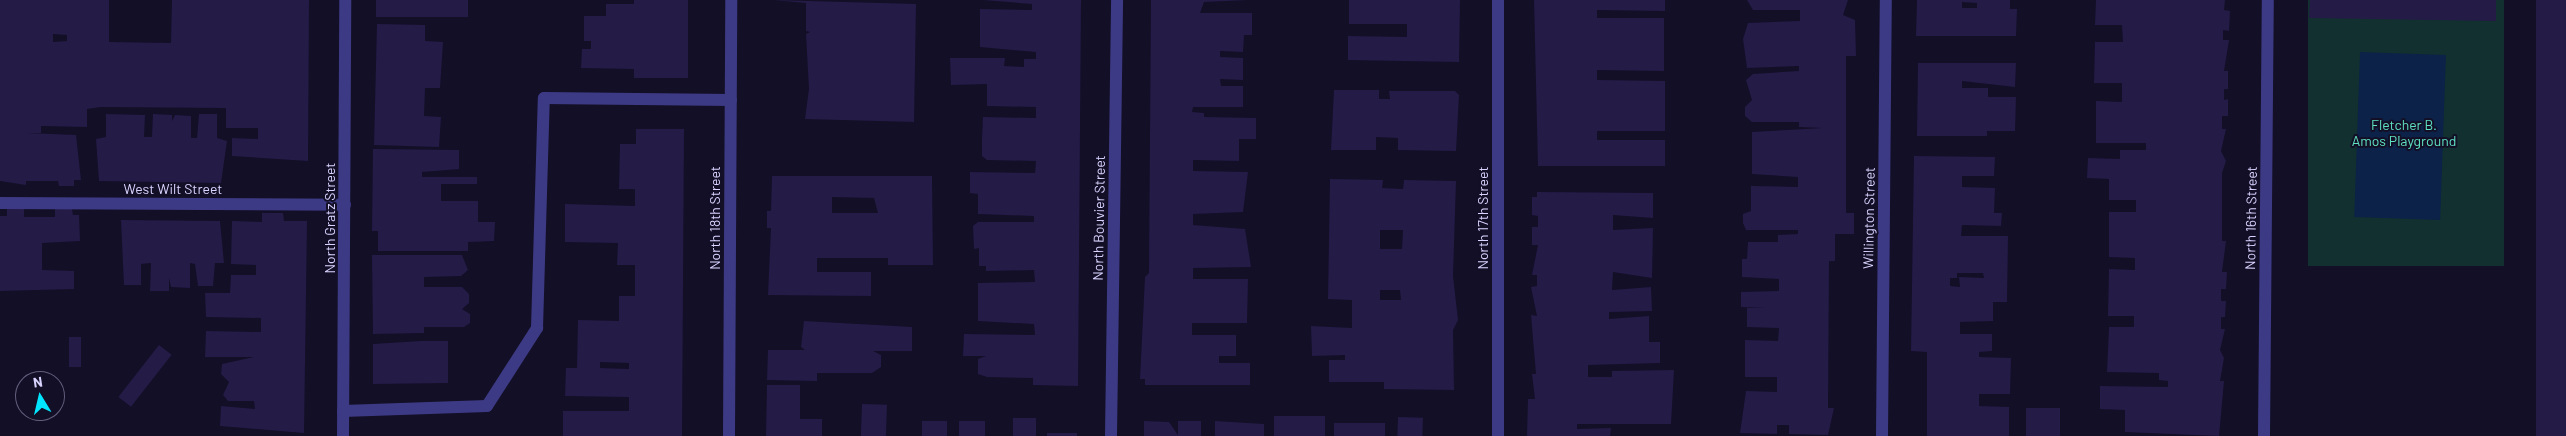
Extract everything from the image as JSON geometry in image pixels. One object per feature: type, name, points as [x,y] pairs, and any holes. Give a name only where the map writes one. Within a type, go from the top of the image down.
[{"type":"street","name":"North Gratz Street","points":[[343,436],[345,0]]},
{"type":"street","name":"North 18th Street","points":[[729,436],[731,0]]},
{"type":"street","name":"North Bouvier Street","points":[[1111,436],[1117,0]]},
{"type":"street","name":"North 17th Street","points":[[1498,0],[1498,436]]},
{"type":"street","name":"Willington Street","points":[[1882,436],[1886,0]]},
{"type":"street","name":"North 16th Street","points":[[2264,436],[2268,0]]},
{"type":"street","points":[[343,411],[487,406],[527,344],[537,328],[544,98],[731,100]]},
{"type":"street","name":"West Wilt Street","points":[[0,203],[345,205]]},
{"type":"green space","name":"Fletcher B. Amos Playground","points":[[2308,0],[2504,0],[2504,266],[2308,266]]},
{"type":"water","points":[[2360,52],[2446,55],[2440,220],[2354,217]]},
{"type":"building","points":[[0,0],[109,0],[109,42],[171,43],[172,0],[309,0],[308,161],[232,156],[232,138],[258,139],[258,128],[226,128],[226,108],[101,107],[87,109],[87,127],[41,126],[41,133],[26,133],[76,135],[81,180],[74,180],[74,186],[59,186],[58,181],[26,181],[26,185],[0,181]],"holes":[[[53,34],[67,35],[67,41],[53,42]]]},
{"type":"building","points":[[376,0],[468,0],[468,17],[376,17]]},
{"type":"building","points":[[634,0],[688,0],[688,78],[634,78],[634,69],[581,68],[582,49],[591,49],[591,41],[584,41],[584,16],[606,16],[606,4],[634,4]]},
{"type":"building","points":[[773,0],[916,4],[914,122],[805,119],[809,89],[806,34],[810,32],[806,31],[806,3]]},
{"type":"building","points":[[983,0],[1081,0],[1078,386],[1033,385],[1033,378],[987,377],[978,374],[978,359],[986,356],[963,356],[964,334],[1035,335],[1034,324],[978,321],[978,283],[1035,282],[1034,270],[986,271],[986,266],[979,266],[979,248],[974,249],[973,226],[978,222],[1034,222],[1034,216],[978,214],[978,194],[970,193],[970,172],[1035,173],[1036,161],[987,160],[982,156],[982,139],[983,117],[1036,118],[1036,107],[987,106],[987,84],[951,85],[950,58],[1005,58],[1004,66],[1024,67],[1024,59],[1036,59],[1036,52],[980,47],[980,9],[1032,10],[1032,4]]},
{"type":"building","points":[[1151,0],[1248,0],[1204,2],[1200,13],[1252,13],[1252,35],[1244,35],[1243,52],[1220,51],[1220,57],[1243,58],[1243,80],[1220,79],[1221,86],[1243,86],[1243,107],[1193,107],[1192,112],[1204,113],[1204,117],[1256,118],[1256,139],[1239,139],[1239,161],[1193,160],[1193,171],[1248,172],[1243,212],[1193,214],[1193,225],[1245,229],[1251,267],[1193,268],[1193,279],[1248,279],[1247,323],[1192,323],[1192,335],[1236,335],[1236,356],[1219,356],[1219,363],[1250,363],[1250,385],[1145,385],[1145,379],[1140,379],[1145,277],[1149,273]]},
{"type":"building","points":[[1349,0],[1460,0],[1459,62],[1348,60],[1348,36],[1407,37],[1407,24],[1349,24]]},
{"type":"building","points":[[1534,0],[1665,0],[1665,11],[1597,10],[1597,18],[1664,18],[1664,71],[1597,70],[1597,80],[1665,81],[1665,131],[1597,131],[1597,140],[1665,140],[1665,166],[1538,166]]},
{"type":"building","points":[[1747,0],[1848,0],[1843,15],[1855,20],[1856,56],[1846,56],[1846,213],[1854,213],[1854,234],[1835,234],[1835,261],[1829,261],[1828,408],[1834,408],[1828,435],[1789,434],[1789,425],[1777,425],[1777,434],[1740,433],[1746,391],[1777,392],[1777,377],[1745,377],[1745,340],[1778,341],[1779,328],[1747,327],[1747,308],[1765,308],[1741,307],[1741,292],[1779,291],[1779,279],[1742,277],[1742,259],[1747,259],[1748,242],[1778,242],[1778,235],[1798,234],[1798,230],[1746,230],[1743,223],[1743,214],[1751,211],[1751,186],[1798,187],[1798,177],[1752,174],[1752,132],[1823,128],[1799,127],[1799,122],[1752,122],[1745,116],[1745,107],[1752,100],[1746,80],[1753,74],[1799,71],[1799,66],[1747,68],[1743,39],[1748,23],[1800,21],[1800,10],[1753,10]]},
{"type":"building","points":[[1917,0],[2010,0],[2010,9],[2017,9],[2016,36],[1916,36]],"holes":[[[1962,2],[1977,3],[1977,8],[1962,8]]]},
{"type":"building","points":[[2096,0],[2225,0],[2224,10],[2230,11],[2229,31],[2223,30],[2223,40],[2229,40],[2224,71],[2228,71],[2228,89],[2224,89],[2224,100],[2228,99],[2228,116],[2222,116],[2222,129],[2226,129],[2221,151],[2226,161],[2222,173],[2222,241],[2226,241],[2222,272],[2227,272],[2226,289],[2221,289],[2221,301],[2226,301],[2225,317],[2221,317],[2221,329],[2225,329],[2220,350],[2224,358],[2220,381],[2224,381],[2219,436],[2125,432],[2125,410],[2100,409],[2100,386],[2168,387],[2168,381],[2159,380],[2159,373],[2107,372],[2109,327],[2134,327],[2134,316],[2108,316],[2109,269],[2135,270],[2135,258],[2109,257],[2109,212],[2136,212],[2136,200],[2109,200],[2109,179],[2087,178],[2088,158],[2120,159],[2120,150],[2146,150],[2146,143],[2096,143],[2096,101],[2122,102],[2122,83],[2094,83],[2095,42],[2123,42],[2122,25],[2095,25]]},
{"type":"building","points":[[2310,0],[2496,0],[2496,21],[2309,18]]},
{"type":"building","points":[[2536,0],[2566,0],[2566,436],[2536,436]]},
{"type":"building","points":[[377,24],[425,25],[425,41],[443,42],[440,88],[425,88],[424,116],[441,117],[439,147],[374,145]]},
{"type":"building","points":[[1918,63],[2016,63],[2015,87],[1962,81],[1962,88],[1988,88],[1988,97],[2016,97],[2015,131],[1987,131],[1987,136],[1917,136]]},
{"type":"building","points":[[1334,90],[1379,90],[1379,99],[1390,99],[1389,91],[1455,91],[1459,95],[1456,151],[1398,150],[1398,138],[1376,137],[1376,150],[1331,150]]},
{"type":"building","points":[[106,114],[145,115],[144,137],[152,137],[153,114],[172,115],[172,121],[175,115],[191,116],[191,138],[197,138],[199,114],[217,114],[217,138],[227,141],[221,183],[99,181],[96,139],[106,137]]},
{"type":"building","points":[[636,129],[684,129],[682,436],[563,436],[563,411],[629,411],[629,397],[565,396],[566,368],[577,368],[578,320],[619,321],[619,296],[635,296],[635,265],[617,265],[618,243],[565,242],[565,204],[635,206],[635,189],[619,189],[620,144],[636,144]],"holes":[[[600,362],[629,363],[629,369],[600,368]]]},
{"type":"building","points":[[373,149],[459,150],[459,169],[422,172],[422,177],[477,177],[477,184],[441,184],[441,201],[478,201],[478,222],[495,222],[494,241],[468,242],[468,251],[378,251],[378,231],[372,231]]},
{"type":"building","points":[[1914,156],[1995,157],[1994,176],[1962,176],[1962,187],[1995,188],[1994,213],[2002,213],[2001,226],[1962,225],[1961,236],[2008,236],[2007,302],[1993,302],[1993,321],[1960,322],[1960,334],[1992,334],[1992,351],[1979,352],[1979,357],[2011,358],[2010,394],[1979,394],[1979,406],[2009,407],[2009,436],[1927,436],[1927,352],[1911,351]],"holes":[[[1957,273],[1983,273],[1984,278],[1959,277],[1960,287],[1950,286],[1950,278],[1957,278]]]},
{"type":"building","points":[[772,176],[932,176],[933,265],[888,265],[888,258],[817,258],[817,272],[871,272],[871,296],[768,295],[771,228],[767,228],[767,211],[771,211]],"holes":[[[832,197],[874,198],[878,213],[832,213]]]},
{"type":"building","points":[[1330,179],[1383,180],[1382,188],[1403,189],[1404,180],[1456,181],[1453,276],[1458,320],[1453,330],[1454,390],[1384,389],[1384,382],[1329,382],[1329,360],[1345,360],[1345,355],[1312,356],[1311,326],[1352,328],[1352,300],[1328,299]],"holes":[[[1380,230],[1403,230],[1402,249],[1380,249]],[[1380,290],[1400,290],[1401,300],[1380,300]]]},
{"type":"building","points":[[1537,192],[1653,193],[1653,218],[1613,215],[1613,230],[1653,228],[1652,278],[1613,272],[1612,290],[1651,287],[1652,311],[1609,312],[1609,319],[1649,316],[1649,342],[1660,342],[1660,363],[1588,365],[1588,377],[1612,377],[1612,371],[1674,370],[1671,424],[1577,424],[1577,429],[1611,428],[1610,436],[1527,436],[1528,399],[1535,399],[1532,374],[1536,374],[1531,315],[1537,316],[1531,287],[1537,286],[1537,275],[1532,275],[1538,245],[1532,245],[1532,227],[1538,227],[1538,216],[1532,215],[1532,197],[1537,197]]},
{"type":"building","points":[[7,209],[24,209],[24,217],[55,217],[55,209],[72,209],[73,215],[79,215],[80,241],[42,243],[42,270],[74,271],[74,289],[0,291],[0,216],[7,216]]},
{"type":"building","points":[[262,213],[283,213],[284,221],[307,221],[304,433],[220,426],[221,406],[255,409],[254,401],[228,401],[223,395],[229,382],[221,374],[222,364],[254,357],[205,357],[206,331],[261,332],[261,318],[206,317],[205,293],[230,293],[231,275],[256,275],[256,265],[231,264],[232,221],[262,222]]},
{"type":"building","points":[[121,220],[220,221],[224,263],[215,263],[213,286],[198,286],[195,264],[190,263],[190,288],[171,287],[169,278],[169,291],[150,291],[151,263],[141,264],[141,285],[124,285]]},
{"type":"building","points":[[372,255],[462,255],[468,270],[461,276],[424,277],[424,287],[462,287],[469,294],[469,303],[462,309],[470,314],[470,323],[464,327],[424,327],[424,333],[373,334]]},
{"type":"building","points":[[804,321],[912,327],[912,351],[873,351],[881,355],[881,367],[872,373],[817,373],[817,381],[767,380],[768,350],[805,350],[801,347]]},
{"type":"building","points":[[69,337],[81,337],[81,367],[69,367]]},
{"type":"building","points":[[448,341],[448,383],[373,384],[373,344]]},
{"type":"building","points":[[159,345],[172,355],[131,407],[118,397]]},
{"type":"building","points":[[767,385],[800,385],[800,419],[822,419],[822,436],[766,436]]},
{"type":"building","points":[[862,404],[887,405],[886,436],[861,436]]},
{"type":"building","points":[[2026,408],[2060,408],[2060,436],[2026,436]]},
{"type":"building","points":[[1274,416],[1325,416],[1325,436],[1274,436]]},
{"type":"building","points":[[1398,417],[1423,418],[1422,436],[1397,436]]},
{"type":"building","points":[[1013,418],[1036,418],[1036,436],[1013,436]]},
{"type":"building","points":[[922,421],[947,421],[947,436],[922,436]]},
{"type":"building","points":[[959,421],[985,421],[985,436],[959,436]]},
{"type":"building","points":[[1144,421],[1169,422],[1178,435],[1178,421],[1201,421],[1201,436],[1144,436]]},
{"type":"building","points":[[1215,421],[1264,424],[1264,436],[1215,436]]},
{"type":"building","points":[[1334,423],[1385,423],[1385,436],[1334,436]]},
{"type":"building","points":[[1047,433],[1077,433],[1077,436],[1047,436]]}]
